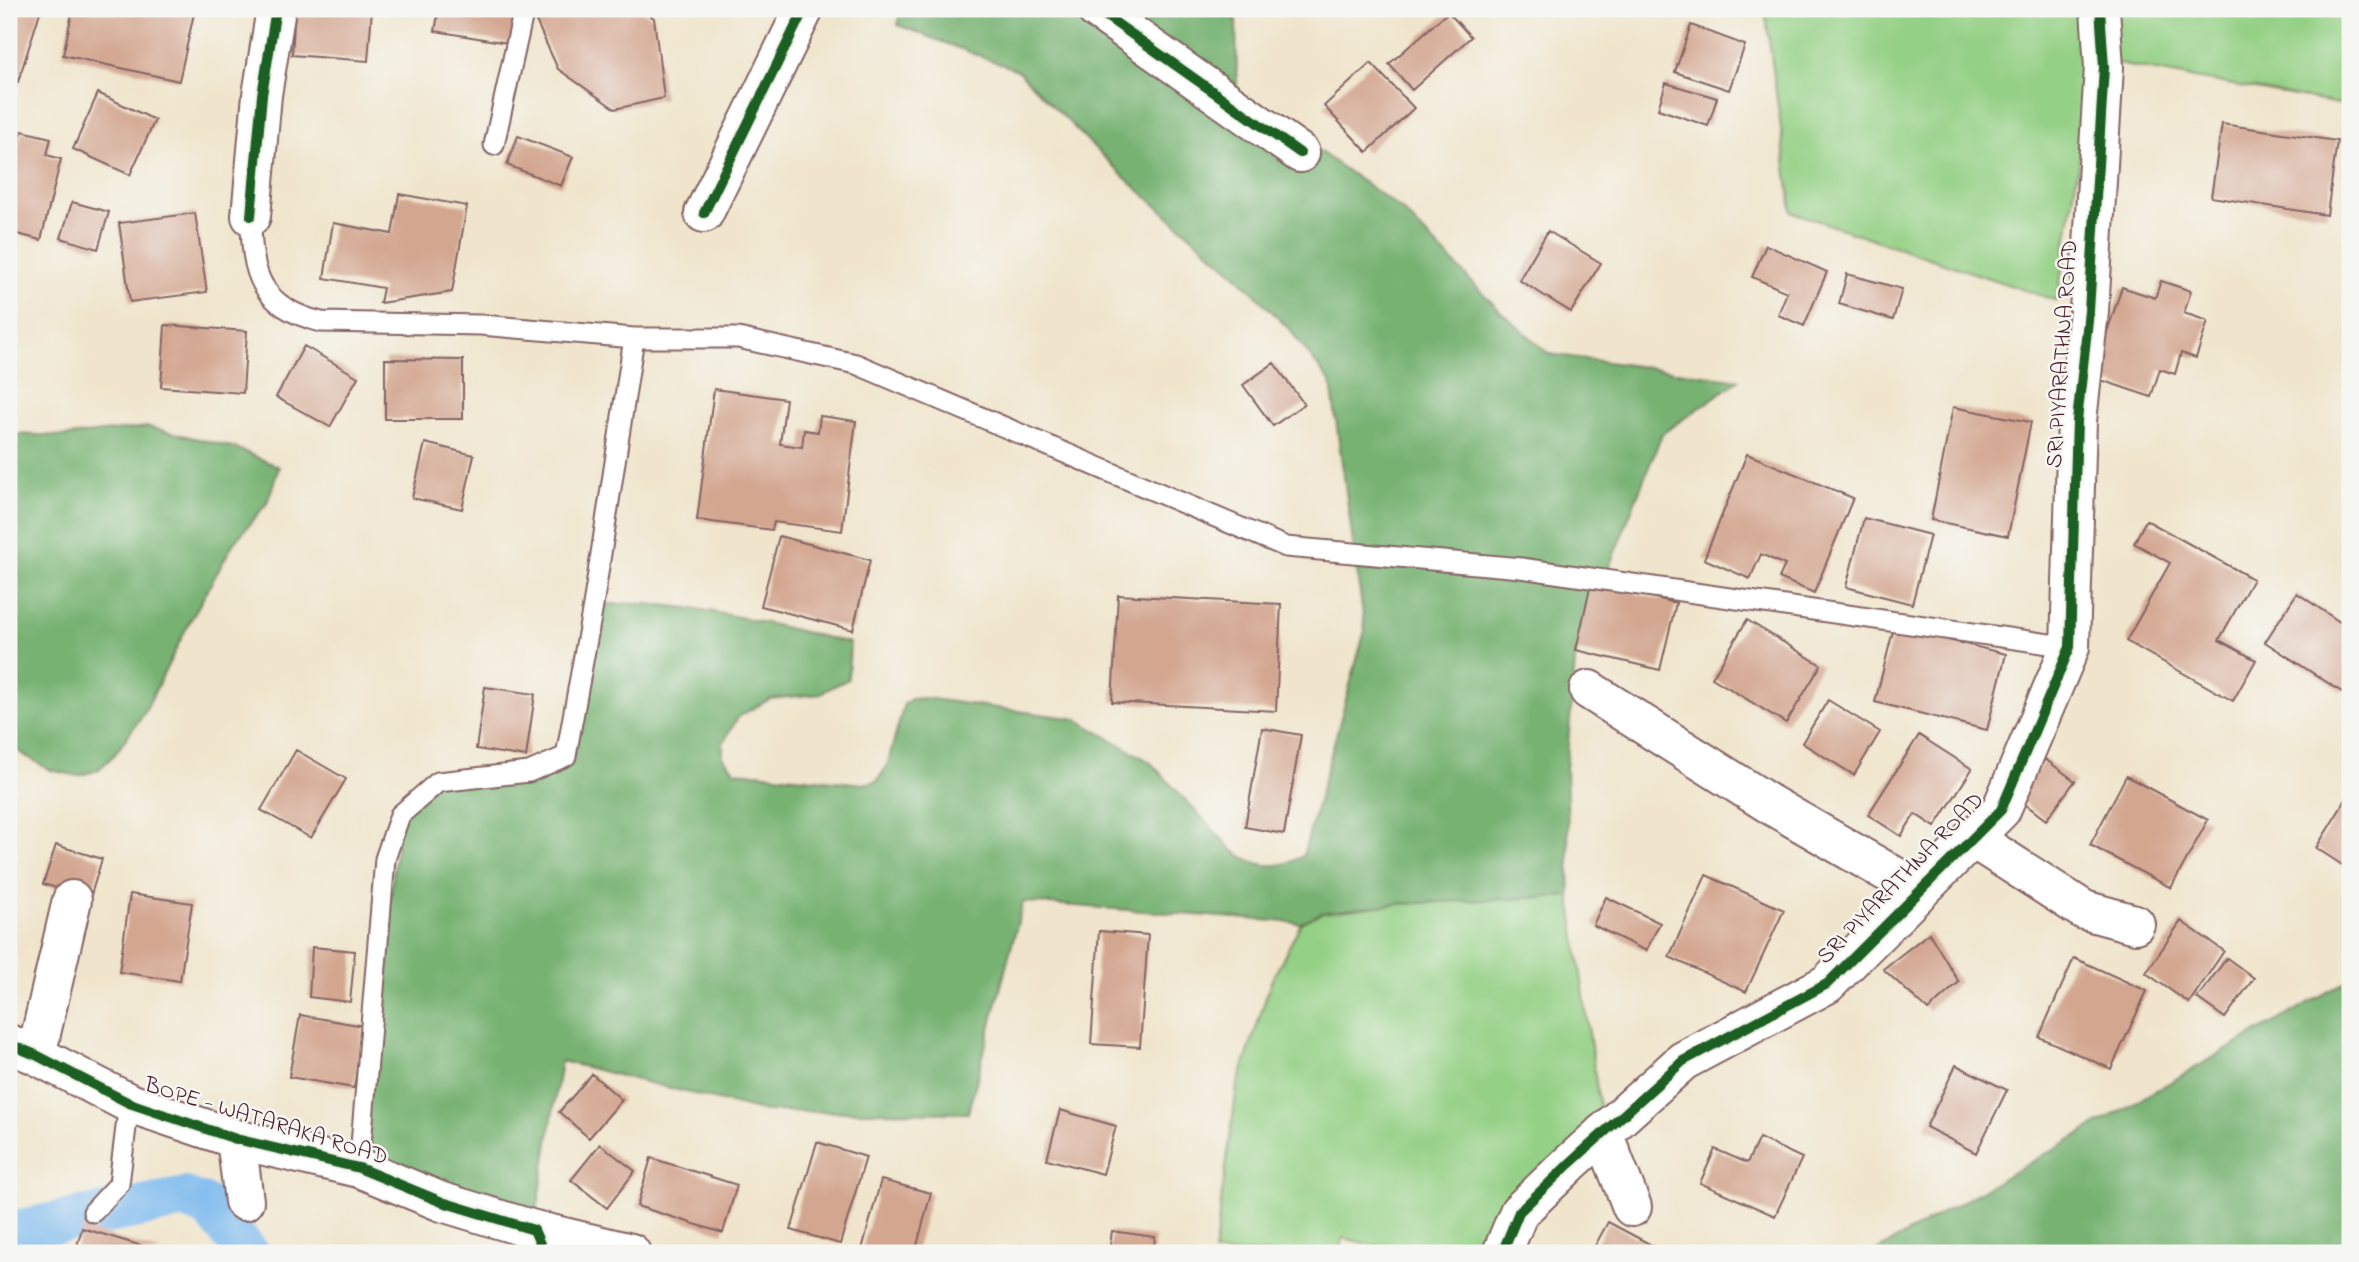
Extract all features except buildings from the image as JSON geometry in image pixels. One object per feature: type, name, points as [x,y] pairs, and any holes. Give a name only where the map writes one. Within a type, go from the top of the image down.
[{"type":"street","points":[[251,216],[262,94],[276,9]]},
{"type":"street","points":[[704,213],[804,9]]},
{"type":"street","points":[[1096,9],[1300,153]]},
{"type":"street","name":"SRI PIYARATHNA ROAD","points":[[1502,1253],[1519,1212],[1684,1061],[1827,984],[2001,810],[2070,647],[2077,422],[2089,311],[2104,67],[2100,9]]},
{"type":"street","points":[[1589,690],[1771,804],[1920,891]]},
{"type":"street","points":[[1972,838],[2084,910],[2135,924]]},
{"type":"street","points":[[22,1050],[72,900]]},
{"type":"street","name":"BOPE - WATARAKA ROAD","points":[[22,1050],[129,1103],[236,1139],[359,1168],[539,1242]]},
{"type":"street","points":[[1603,1133],[1632,1207]]},
{"type":"street","points":[[236,1139],[244,1201]]},
{"type":"street","points":[[539,1242],[631,1253]]},
{"type":"lane","points":[[494,145],[524,9]]},
{"type":"lane","points":[[251,216],[251,248],[258,279],[274,300],[296,316],[321,322],[481,325],[634,338],[738,338],[856,364],[1286,547],[1521,568],[2070,647]]},
{"type":"lane","points":[[359,1168],[385,859],[392,837],[400,815],[438,782],[529,772],[566,756],[593,606],[634,338]]},
{"type":"lane","points":[[93,1212],[119,1184],[129,1103]]},
{"type":"green space","points":[[900,9],[1236,9],[1237,93],[1401,209],[1498,309],[1549,354],[1739,380],[1662,434],[1576,650],[1566,769],[1570,896],[1395,904],[1321,913],[1301,923],[1023,902],[968,1113],[762,1111],[561,1061],[534,1230],[359,1168],[400,815],[438,782],[566,756],[593,606],[625,604],[689,608],[755,620],[850,643],[848,679],[819,694],[770,699],[738,717],[723,743],[723,758],[735,771],[863,784],[877,781],[887,766],[904,704],[911,699],[924,698],[1076,719],[1150,762],[1231,849],[1240,855],[1266,865],[1284,864],[1303,856],[1365,630],[1331,383],[1289,329],[1236,275],[1124,177],[1017,70],[898,25]]},
{"type":"green space","points":[[1765,9],[2350,9],[2350,106],[2095,60],[2057,301],[1792,212]]},
{"type":"green space","points":[[148,427],[236,448],[279,467],[267,503],[233,544],[189,623],[144,713],[115,754],[98,770],[78,776],[50,770],[19,752],[9,741],[9,434],[67,436]]},
{"type":"green space","points":[[1570,896],[1603,1133],[1502,1253],[1405,1253],[1343,1238],[1340,1253],[1214,1253],[1237,1087],[1271,982],[1301,923],[1321,913],[1395,904]]},
{"type":"green space","points":[[2350,979],[2350,1253],[1873,1253]]},
{"type":"waterway","points":[[9,1232],[185,1198],[209,1207],[248,1253]]},
{"type":"cycle path","points":[[251,216],[262,95],[276,9]]},
{"type":"cycle path","points":[[704,213],[804,9]]},
{"type":"cycle path","points":[[1096,9],[1300,153]]},
{"type":"cycle path","points":[[1502,1253],[1519,1212],[1683,1061],[1827,984],[2001,810],[2070,647],[2077,421],[2089,311],[2104,67],[2100,9]]},
{"type":"cycle path","points":[[9,1044],[129,1103],[236,1139],[359,1168],[442,1202],[534,1230],[544,1253]]}]
